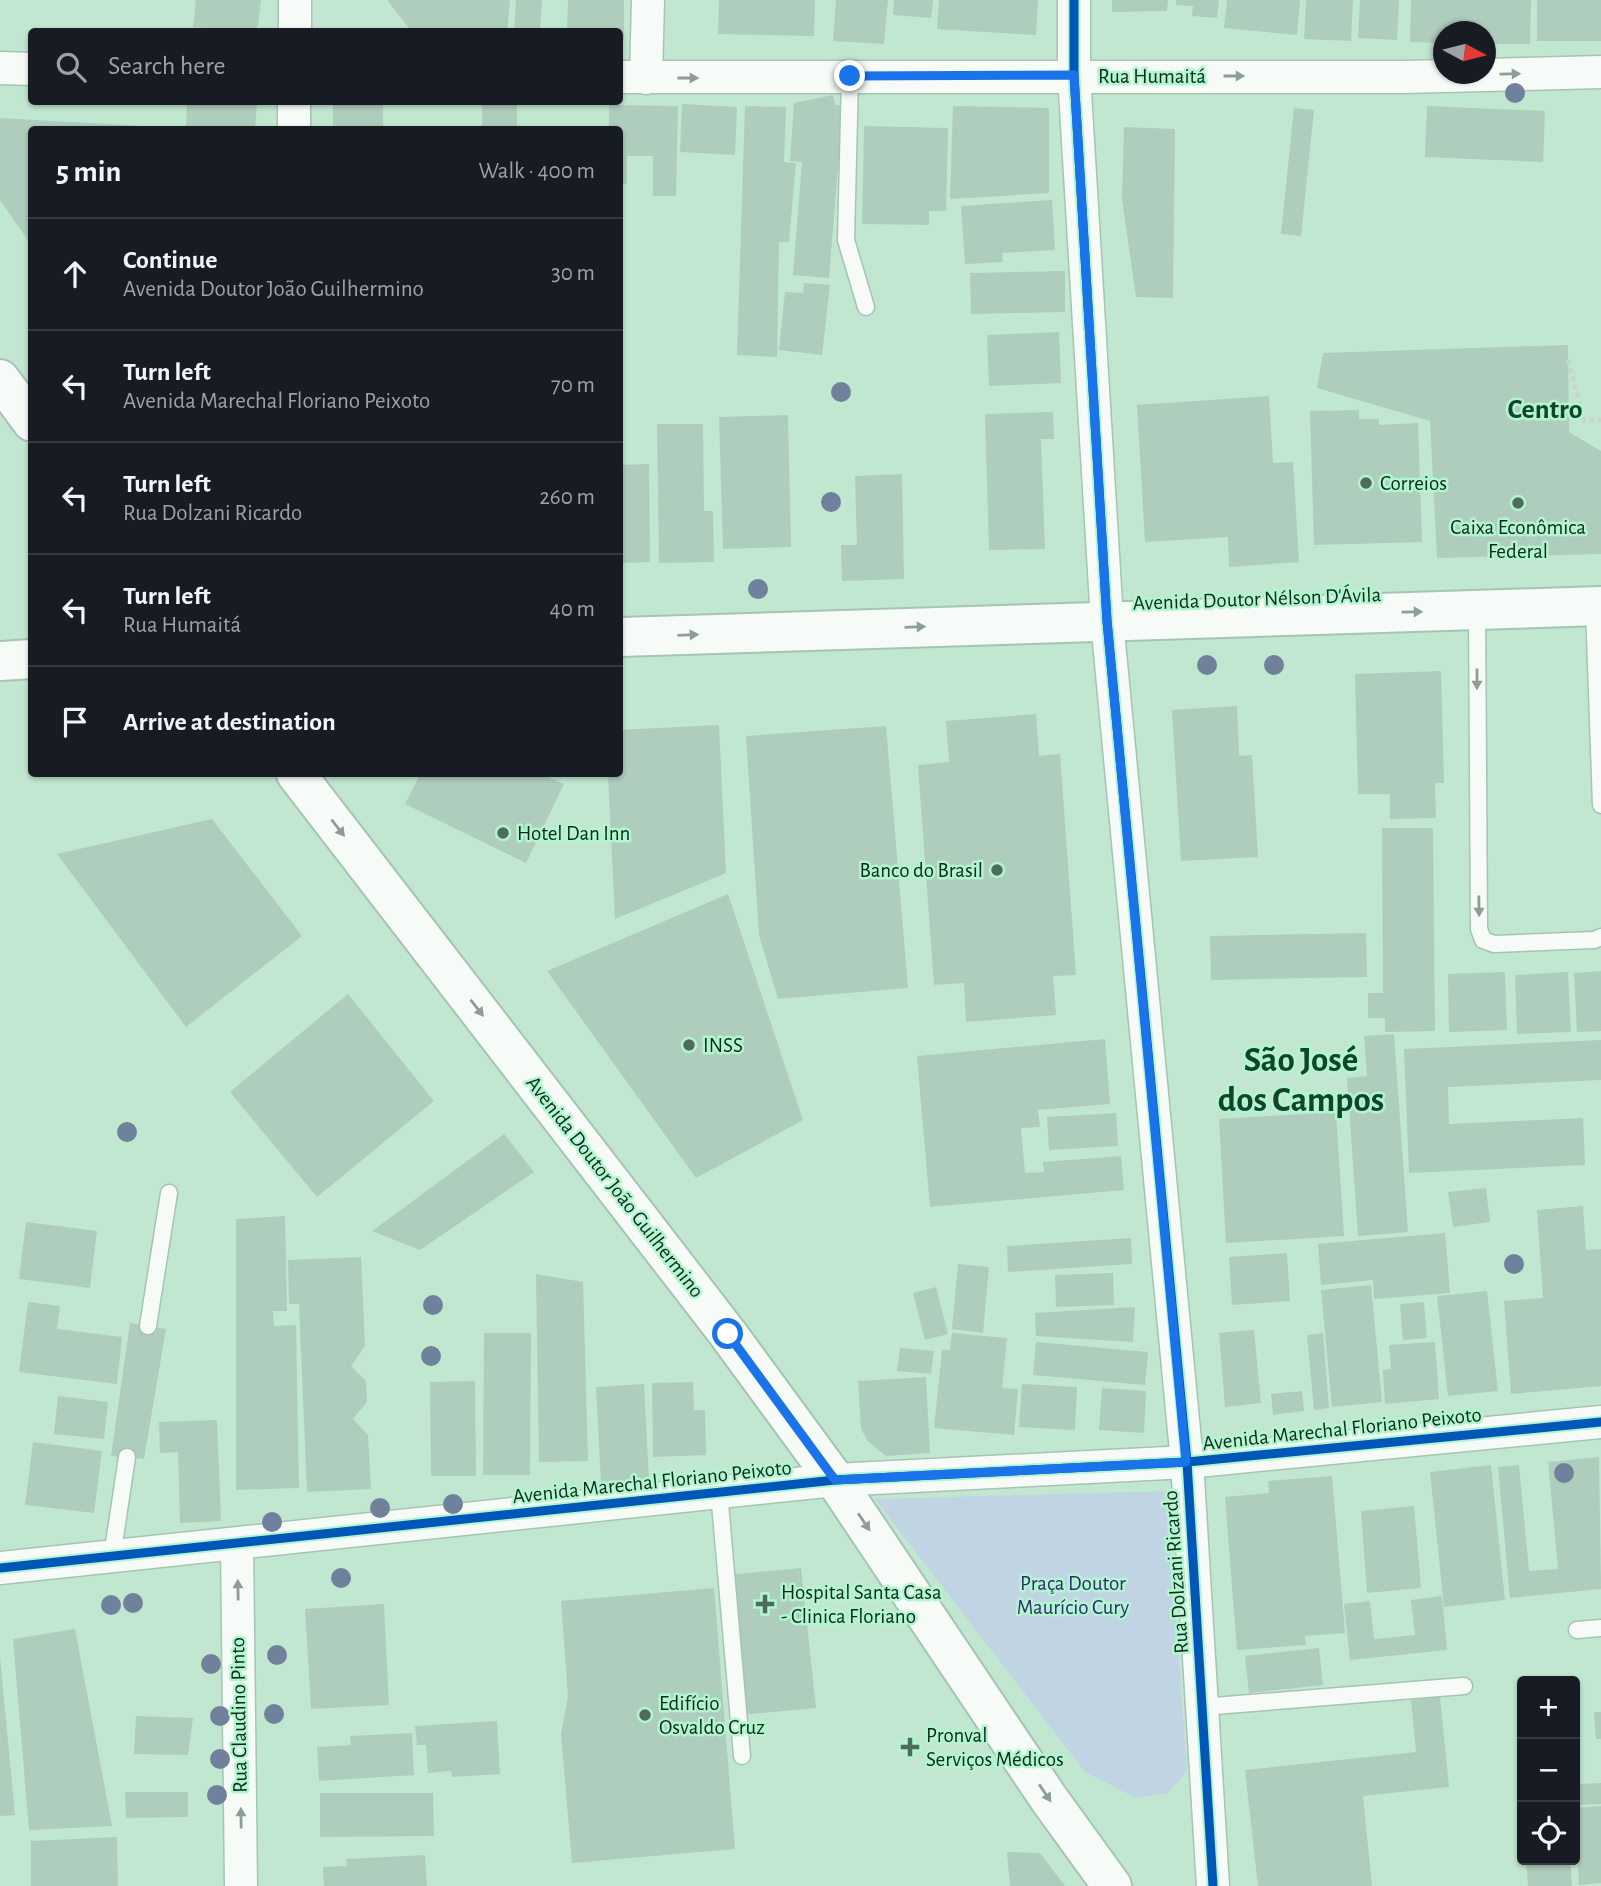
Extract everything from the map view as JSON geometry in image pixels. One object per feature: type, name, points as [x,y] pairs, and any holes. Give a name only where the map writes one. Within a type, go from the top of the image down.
[{"type":"main road","points":[[0,379],[28,417]]},
{"type":"main road","name":"Avenida Doutor Nélson D'Ávila","points":[[623,637],[1597,606]]},
{"type":"main road","points":[[0,661],[28,659]]},
{"type":"main road","name":"Avenida Doutor João Guilhermino","points":[[298,777],[728,1334],[835,1480],[1049,1799],[1112,1886]]},
{"type":"street","points":[[295,0],[295,28]]},
{"type":"street","points":[[633,78],[648,0]]},
{"type":"street","name":"Rua Dolzani Ricardo","points":[[1073,0],[1074,75],[1107,621],[1186,1462],[1213,1886]]},
{"type":"street","points":[[0,68],[28,69]]},
{"type":"street","name":"Rua Humaitá","points":[[633,78],[1074,75],[1404,77],[1601,72]]},
{"type":"street","points":[[293,126],[295,105]]},
{"type":"street","name":"Avenida Marechal Floriano Peixoto","points":[[0,1568],[835,1480],[1186,1462],[1601,1422]]},
{"type":"street","name":"Rua Claudino Pinto","points":[[237,1544],[241,1886]]},
{"type":"lane","points":[[850,76],[846,240],[866,307]]},
{"type":"lane","points":[[1597,606],[1601,805]]},
{"type":"lane","points":[[1477,610],[1479,929],[1483,940],[1494,944],[1594,940],[1601,937]]},
{"type":"lane","points":[[148,1326],[169,1193]]},
{"type":"lane","points":[[112,1557],[127,1457]]},
{"type":"lane","points":[[719,1492],[743,1756]]},
{"type":"lane","points":[[1577,1630],[1601,1628]]},
{"type":"lane","points":[[1202,1707],[1464,1686]]},
{"type":"path","points":[[1567,360],[1584,421],[1601,419]]},
{"type":"green space","name":"Praça Doutor Maurício Cury","points":[[1167,1491],[1187,1771],[1168,1793],[1136,1798],[1085,1772],[875,1499]]},
{"type":"building","points":[[196,0],[261,0],[256,28],[193,27]]},
{"type":"building","points":[[387,0],[510,0],[507,28],[409,28]]},
{"type":"building","points":[[516,0],[542,0],[540,28],[514,28]]},
{"type":"building","points":[[568,0],[624,0],[624,40],[623,28],[567,28]]},
{"type":"building","points":[[719,0],[815,0],[814,36],[718,34]]},
{"type":"building","points":[[836,0],[888,0],[884,44],[833,41]]},
{"type":"building","points":[[894,0],[933,0],[931,18],[893,15]]},
{"type":"building","points":[[939,0],[1038,0],[1036,35],[937,29]]},
{"type":"building","points":[[1112,0],[1168,0],[1167,11],[1112,12]]},
{"type":"building","points":[[1176,0],[1219,0],[1217,18],[1192,16],[1193,6],[1176,5]]},
{"type":"building","points":[[1227,0],[1300,0],[1297,35],[1224,28]]},
{"type":"building","points":[[1306,0],[1353,0],[1351,41],[1304,39]]},
{"type":"building","points":[[1360,0],[1399,0],[1397,40],[1358,38]]},
{"type":"building","points":[[1411,0],[1531,0],[1530,44],[1496,44],[1496,21],[1433,21],[1433,43],[1410,42]]},
{"type":"building","points":[[1537,0],[1601,0],[1601,41],[1537,41]]},
{"type":"building","points":[[833,95],[835,105],[843,106],[829,278],[793,275],[802,162],[790,161],[794,103]]},
{"type":"building","points":[[682,104],[737,107],[735,155],[680,152]]},
{"type":"building","points":[[187,105],[257,105],[255,126],[186,126]]},
{"type":"building","points":[[333,105],[383,105],[383,126],[333,126]]},
{"type":"building","points":[[482,105],[517,105],[517,126],[482,126]]},
{"type":"building","points":[[609,105],[678,106],[676,196],[653,196],[653,156],[627,156],[627,184],[623,184],[623,126],[609,126]]},
{"type":"building","points":[[745,106],[786,107],[784,162],[796,163],[789,242],[779,242],[777,357],[737,355]]},
{"type":"building","points":[[953,106],[1049,108],[1049,193],[950,199]]},
{"type":"building","points":[[1427,106],[1545,111],[1543,162],[1425,157]]},
{"type":"building","points":[[1294,108],[1314,110],[1301,236],[1281,234]]},
{"type":"building","points":[[0,118],[142,126],[28,126],[28,240],[0,200]]},
{"type":"building","points":[[864,126],[948,128],[946,211],[929,211],[929,225],[862,224]]},
{"type":"building","points":[[1124,127],[1175,129],[1173,298],[1136,297],[1122,199]]},
{"type":"building","points":[[1052,200],[1055,250],[1002,253],[1003,262],[965,264],[961,206]]},
{"type":"building","points":[[1065,271],[1065,312],[971,314],[970,273]]},
{"type":"building","points":[[804,283],[830,285],[822,355],[779,350],[785,292],[803,293]]},
{"type":"building","points":[[1059,332],[1061,383],[989,386],[987,335]]},
{"type":"building","name":"Caixa Econômica Federal","points":[[1568,345],[1569,432],[1601,451],[1601,554],[1437,558],[1430,421],[1317,388],[1323,353]]},
{"type":"building","points":[[1269,396],[1273,463],[1293,462],[1299,562],[1229,567],[1228,537],[1145,542],[1137,405]]},
{"type":"building","name":"Correios","points":[[1359,410],[1359,419],[1379,419],[1379,425],[1418,423],[1422,542],[1314,545],[1310,411]]},
{"type":"building","points":[[1053,412],[1054,439],[1041,439],[1045,549],[989,550],[985,414]]},
{"type":"building","points":[[788,415],[791,547],[723,549],[719,417]]},
{"type":"building","points":[[657,424],[703,424],[704,511],[713,511],[714,562],[659,563]]},
{"type":"building","points":[[649,464],[650,562],[623,563],[623,465]]},
{"type":"building","points":[[902,474],[904,579],[842,581],[841,545],[857,545],[855,476]]},
{"type":"building","points":[[1441,671],[1444,783],[1435,783],[1436,818],[1390,819],[1390,794],[1358,794],[1355,674]]},
{"type":"building","points":[[1237,706],[1239,756],[1252,755],[1258,857],[1181,861],[1172,710]]},
{"type":"building","name":"Banco do Brasil","points":[[1036,714],[1039,756],[1060,754],[1076,975],[1053,976],[1056,1015],[966,1022],[964,983],[934,985],[918,765],[949,762],[946,721]]},
{"type":"building","points":[[719,725],[726,873],[615,919],[608,777],[623,777],[623,730]]},
{"type":"building","name":"Banco do Brasil","points":[[886,726],[908,988],[778,999],[759,935],[746,736]]},
{"type":"building","name":"Hotel Dan Inn","points":[[418,777],[548,777],[564,784],[526,863],[405,804]]},
{"type":"building","points":[[212,819],[302,936],[186,1027],[57,854]]},
{"type":"building","points":[[1382,828],[1433,828],[1435,1031],[1385,1032],[1385,1018],[1368,1018],[1368,993],[1383,993]]},
{"type":"building","name":"INSS","points":[[728,894],[803,1120],[696,1178],[547,971]]},
{"type":"building","points":[[1366,933],[1367,977],[1211,980],[1210,936]]},
{"type":"building","points":[[1601,971],[1601,1031],[1577,1032],[1574,973]]},
{"type":"building","points":[[1505,972],[1507,1030],[1449,1032],[1448,974]]},
{"type":"building","points":[[1568,972],[1571,1032],[1517,1034],[1515,975]]},
{"type":"building","points":[[348,994],[434,1101],[317,1197],[230,1092]]},
{"type":"building","points":[[1394,1034],[1408,1232],[1358,1236],[1347,1078],[1367,1076],[1364,1036]]},
{"type":"building","points":[[1105,1039],[1110,1104],[1038,1110],[1040,1127],[1021,1128],[1025,1173],[1044,1172],[1043,1162],[1121,1156],[1124,1190],[930,1207],[917,1056]]},
{"type":"building","points":[[1601,1040],[1601,1080],[1448,1087],[1449,1124],[1583,1118],[1585,1165],[1409,1173],[1404,1049]]},
{"type":"building","points":[[1336,1112],[1344,1236],[1226,1243],[1219,1119]]},
{"type":"building","points":[[1116,1113],[1118,1146],[1049,1150],[1047,1117]]},
{"type":"building","points":[[504,1134],[534,1172],[420,1250],[372,1231]]},
{"type":"building","points":[[1486,1188],[1490,1222],[1453,1227],[1448,1192]]},
{"type":"building","points":[[1583,1206],[1586,1250],[1601,1249],[1601,1386],[1511,1394],[1504,1301],[1543,1298],[1537,1210]]},
{"type":"building","points":[[285,1216],[287,1311],[273,1311],[274,1326],[296,1325],[299,1488],[236,1490],[236,1219]]},
{"type":"building","points":[[26,1222],[97,1231],[90,1288],[19,1279]]},
{"type":"building","points":[[1445,1233],[1450,1293],[1374,1299],[1373,1280],[1321,1285],[1318,1244]]},
{"type":"building","points":[[1131,1238],[1132,1264],[1008,1272],[1007,1246]]},
{"type":"building","points":[[1287,1253],[1290,1301],[1232,1305],[1229,1257]]},
{"type":"building","points":[[361,1257],[365,1346],[351,1366],[366,1381],[367,1402],[353,1419],[368,1435],[371,1489],[307,1492],[299,1304],[289,1304],[288,1260]]},
{"type":"building","points":[[958,1264],[989,1267],[983,1333],[952,1329]]},
{"type":"building","points":[[1113,1273],[1114,1305],[1056,1307],[1055,1275]]},
{"type":"building","points":[[536,1274],[583,1282],[588,1461],[539,1462]]},
{"type":"building","points":[[1371,1285],[1382,1402],[1332,1407],[1321,1290]]},
{"type":"building","points":[[936,1287],[948,1334],[925,1340],[913,1293]]},
{"type":"building","points":[[1487,1291],[1498,1391],[1448,1396],[1437,1296]]},
{"type":"building","points":[[28,1302],[60,1306],[57,1329],[122,1337],[117,1384],[19,1372]]},
{"type":"building","points":[[1424,1302],[1427,1338],[1403,1340],[1400,1304]]},
{"type":"building","points":[[1135,1307],[1133,1342],[1036,1336],[1035,1313]]},
{"type":"building","points":[[130,1323],[166,1329],[144,1459],[111,1456]]},
{"type":"building","points":[[1254,1330],[1261,1403],[1225,1407],[1219,1333]]},
{"type":"building","points":[[484,1333],[531,1333],[530,1475],[483,1475]]},
{"type":"building","points":[[952,1333],[1007,1338],[1002,1388],[1018,1389],[1014,1435],[934,1428],[942,1350],[950,1350]]},
{"type":"building","points":[[1323,1333],[1329,1408],[1314,1410],[1307,1335]]},
{"type":"building","points":[[1036,1342],[1148,1352],[1145,1385],[1033,1375]]},
{"type":"building","points":[[1435,1342],[1439,1399],[1385,1404],[1383,1370],[1391,1369],[1389,1345]]},
{"type":"building","points":[[900,1348],[934,1351],[931,1374],[897,1371]]},
{"type":"building","points":[[926,1377],[930,1453],[886,1456],[868,1441],[861,1429],[858,1381]]},
{"type":"building","points":[[475,1381],[476,1476],[431,1476],[430,1382]]},
{"type":"building","points":[[693,1382],[694,1410],[705,1410],[706,1455],[653,1457],[652,1383]]},
{"type":"building","points":[[644,1384],[649,1480],[601,1483],[596,1387]]},
{"type":"building","points":[[1022,1384],[1077,1387],[1075,1430],[1019,1427]]},
{"type":"building","points":[[1102,1388],[1146,1391],[1144,1433],[1099,1430]]},
{"type":"building","points":[[1302,1391],[1304,1411],[1273,1415],[1271,1394]]},
{"type":"building","points":[[58,1396],[108,1402],[104,1439],[54,1434]]},
{"type":"building","points":[[217,1420],[221,1521],[180,1523],[178,1452],[160,1453],[159,1422]]},
{"type":"building","points":[[33,1442],[102,1451],[94,1513],[25,1505]]},
{"type":"building","points":[[1599,1457],[1601,1589],[1510,1598],[1498,1467],[1519,1465],[1529,1571],[1558,1569],[1548,1462]]},
{"type":"building","points":[[1491,1465],[1505,1600],[1444,1607],[1430,1472]]},
{"type":"building","points":[[1332,1476],[1345,1633],[1305,1636],[1306,1645],[1237,1650],[1225,1497],[1269,1493],[1268,1481]]},
{"type":"building","points":[[1414,1506],[1421,1588],[1367,1593],[1361,1511]]},
{"type":"building","points":[[801,1568],[816,1708],[741,1715],[728,1575]]},
{"type":"building","name":"Edifício Osvaldo Cruz","points":[[714,1588],[735,1849],[572,1863],[561,1734],[568,1696],[561,1601]]},
{"type":"building","points":[[1442,1596],[1447,1650],[1350,1660],[1344,1604],[1370,1601],[1374,1639],[1415,1635],[1411,1600]]},
{"type":"building","points":[[384,1604],[389,1705],[311,1709],[305,1609]]},
{"type":"building","points":[[75,1629],[112,1826],[29,1830],[13,1639]]},
{"type":"building","points":[[1319,1648],[1323,1685],[1249,1693],[1245,1656]]},
{"type":"building","points":[[0,1657],[15,1815],[0,1816]]},
{"type":"building","points":[[1440,1697],[1449,1787],[1363,1796],[1372,1886],[1258,1886],[1245,1770],[1416,1752],[1411,1700]]},
{"type":"building","points":[[1594,1712],[1601,1712],[1601,1739],[1596,1739]]},
{"type":"building","points":[[136,1716],[193,1718],[188,1755],[134,1754]]},
{"type":"building","points":[[497,1721],[500,1774],[452,1777],[451,1771],[428,1773],[426,1745],[417,1745],[415,1726]]},
{"type":"building","points":[[412,1733],[414,1775],[319,1781],[317,1747],[351,1745],[350,1736]]},
{"type":"building","points":[[1601,1783],[1601,1804],[1580,1805],[1580,1784]]},
{"type":"building","points":[[125,1792],[188,1792],[188,1817],[126,1818]]},
{"type":"building","points":[[320,1793],[433,1793],[434,1836],[320,1837]]},
{"type":"building","points":[[1601,1806],[1601,1883],[1579,1885],[1580,1808]]},
{"type":"building","points":[[117,1837],[118,1886],[31,1886],[31,1841]]},
{"type":"building","points":[[1007,1852],[1040,1853],[1065,1886],[1010,1886]]},
{"type":"building","points":[[425,1855],[427,1886],[324,1886],[323,1867],[347,1866],[346,1859]]},
{"type":"building","points":[[1526,1865],[1570,1865],[1572,1886],[1528,1886]]},
{"type":"cycle path","points":[[1074,0],[1074,75],[1107,621],[1187,1462],[1213,1886]]},
{"type":"cycle path","points":[[0,1568],[835,1480],[1187,1462],[1601,1422]]},
{"type":"place","name":"Correios","points":[[1366,483]]},
{"type":"place","name":"Caixa Econômica Federal","points":[[1518,503]]},
{"type":"place","name":"Hotel Dan Inn","points":[[503,833]]},
{"type":"place","name":"Banco do Brasil","points":[[997,870]]},
{"type":"place","name":"INSS","points":[[689,1045]]},
{"type":"place","name":"Hospital Santa Casa - Clinica Floriano","points":[[765,1604]]},
{"type":"place","name":"Edifício Osvaldo Cruz","points":[[645,1715]]},
{"type":"place","name":"Pronval Serviços Médicos","points":[[910,1747]]},
{"type":"district","name":"Centro","points":[[1545,410]]},
{"type":"district","name":"São José dos Campos","points":[[1301,1080]]},
{"type":"route","points":[[728,1334],[835,1480],[1186,1462],[1107,621],[1074,75],[850,76]]}]
